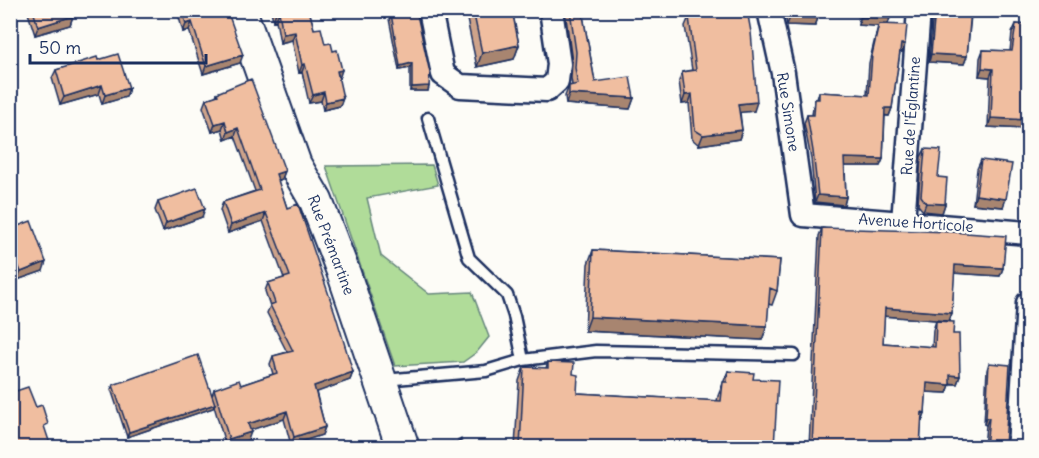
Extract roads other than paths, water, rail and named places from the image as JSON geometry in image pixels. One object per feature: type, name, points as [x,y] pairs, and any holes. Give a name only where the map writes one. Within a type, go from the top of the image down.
[{"type":"street","name":"Rue Prémartine","points":[[240,10],[295,165],[316,201],[344,274],[403,447]]},
{"type":"street","points":[[430,10],[443,74],[460,86],[547,90],[557,81],[559,64],[550,10]]},
{"type":"street","name":"Rue Simone","points":[[769,10],[783,73],[803,215]]},
{"type":"street","name":"Rue de l'Églantine","points":[[903,222],[919,10]]},
{"type":"street","name":"Avenue Horticole","points":[[803,215],[1029,233]]},
{"type":"street","points":[[1019,447],[1025,406],[1029,303]]},
{"type":"lane","points":[[428,118],[469,258],[507,295],[523,360]]},
{"type":"lane","points":[[380,380],[486,370],[523,360],[596,351],[794,355]]}]
